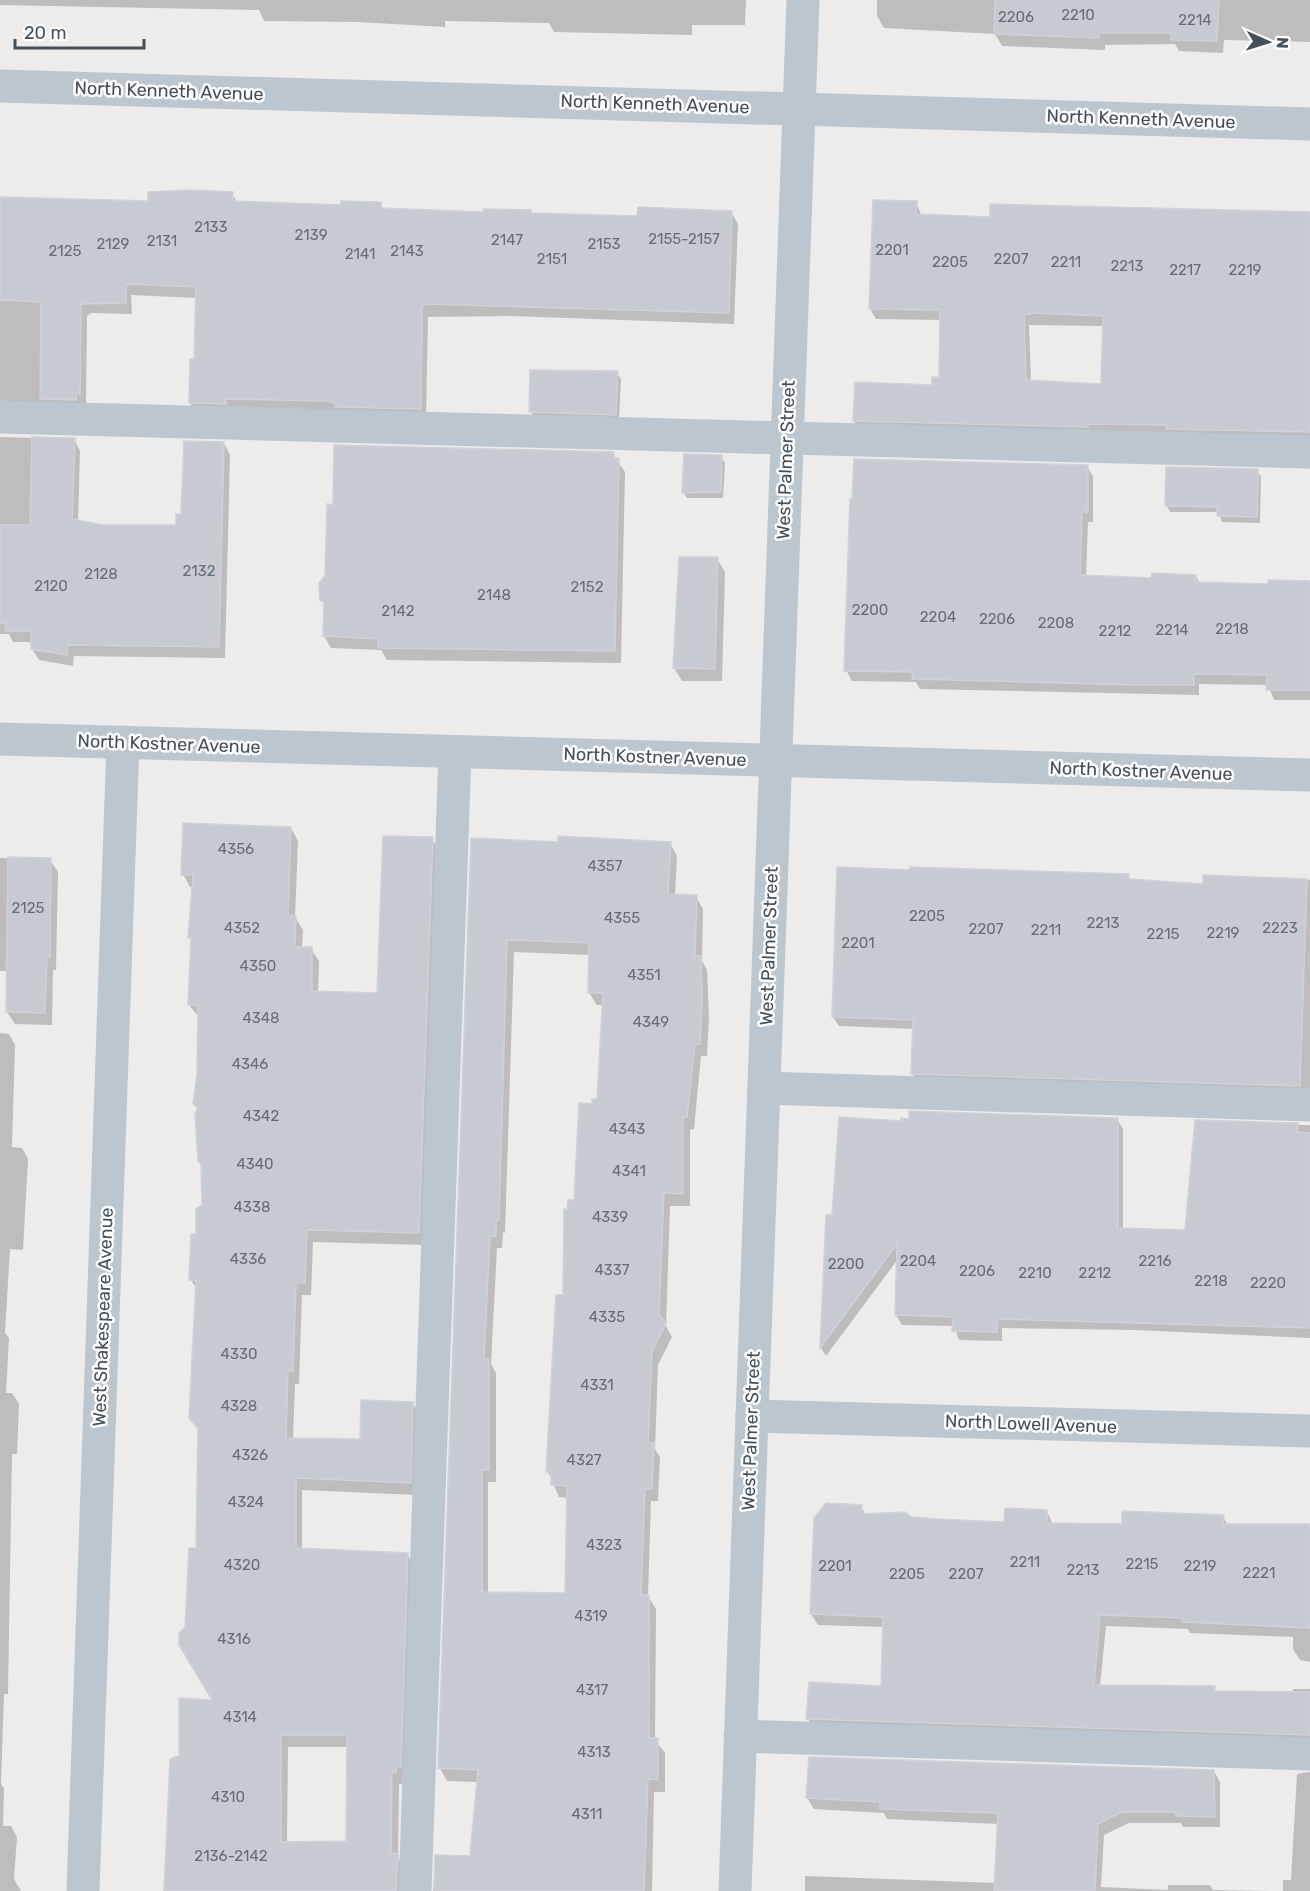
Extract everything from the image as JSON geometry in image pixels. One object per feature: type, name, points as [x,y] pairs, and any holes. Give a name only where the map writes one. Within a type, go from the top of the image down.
[{"type":"street","name":"West Palmer Street","points":[[735,1891],[803,0]]},
{"type":"street","name":"North Kenneth Avenue","points":[[0,86],[1310,124]]},
{"type":"street","points":[[0,417],[1310,452]]},
{"type":"street","name":"North Kostner Avenue","points":[[0,739],[1310,776]]},
{"type":"street","name":"West Shakespeare Avenue","points":[[83,1891],[123,742]]},
{"type":"street","points":[[415,1891],[455,752]]},
{"type":"street","points":[[764,1088],[1310,1105]]},
{"type":"street","name":"North Lowell Avenue","points":[[752,1416],[1310,1431]]},
{"type":"street","points":[[740,1736],[1310,1754]]},
{"type":"building","points":[[995,0],[1219,0],[1217,41],[1171,40],[1171,33],[1099,33],[1099,38],[994,34]]},
{"type":"building","points":[[191,190],[233,192],[233,201],[341,205],[341,201],[381,202],[381,208],[483,212],[483,209],[531,210],[531,213],[637,216],[638,207],[732,211],[729,313],[427,304],[422,306],[421,409],[335,407],[336,404],[328,401],[226,399],[226,404],[189,403],[190,359],[194,359],[196,287],[126,284],[126,303],[81,304],[80,394],[76,394],[76,400],[40,399],[41,302],[0,300],[0,197],[148,201],[148,192]]},
{"type":"building","points":[[873,200],[917,201],[916,214],[990,217],[990,204],[1310,212],[1310,432],[1166,429],[1166,425],[1088,424],[1088,427],[853,421],[855,382],[932,385],[932,377],[939,377],[940,310],[869,309]],"holes":[[[1033,313],[1103,316],[1101,384],[1026,380],[1024,315]]]},
{"type":"building","points":[[530,370],[618,371],[616,415],[529,412]]},
{"type":"building","points":[[32,437],[75,438],[72,519],[103,525],[176,525],[176,514],[181,514],[184,441],[224,442],[219,647],[68,645],[67,655],[31,649],[31,631],[5,631],[6,623],[0,623],[0,525],[30,525]]},
{"type":"building","points":[[334,445],[614,452],[614,458],[619,458],[615,651],[378,648],[378,639],[323,636],[324,602],[320,600],[319,583],[325,576],[327,504],[333,505]]},
{"type":"building","points":[[684,454],[722,455],[721,492],[682,493]]},
{"type":"building","points":[[854,459],[1088,465],[1088,512],[1082,512],[1080,575],[1151,578],[1152,573],[1196,575],[1196,582],[1268,584],[1268,580],[1310,581],[1310,690],[1266,690],[1267,675],[1194,674],[1194,685],[1135,685],[912,679],[913,672],[844,671],[850,499],[852,499]]},
{"type":"building","points":[[1166,467],[1258,469],[1257,517],[1217,516],[1217,507],[1165,506]]},
{"type":"building","points":[[679,557],[718,557],[715,669],[673,668]]},
{"type":"building","points":[[183,823],[291,827],[288,915],[296,916],[295,947],[312,947],[312,991],[377,993],[383,836],[433,837],[419,1233],[307,1230],[305,1283],[296,1283],[293,1371],[288,1371],[286,1438],[360,1439],[361,1400],[413,1402],[411,1483],[296,1478],[296,1548],[408,1553],[401,1767],[396,1767],[396,1772],[392,1772],[391,1853],[398,1854],[396,1891],[164,1891],[170,1759],[179,1756],[179,1698],[212,1700],[179,1645],[179,1633],[185,1627],[189,1548],[196,1548],[198,1428],[189,1418],[196,1280],[189,1280],[191,1234],[196,1234],[196,1209],[202,1205],[201,1164],[198,1161],[195,1115],[198,1106],[193,1104],[197,1074],[198,1005],[188,1005],[191,938],[188,938],[193,875],[181,875]],"holes":[[[281,1735],[347,1735],[346,1841],[281,1842]]]},
{"type":"building","points":[[558,836],[671,842],[668,894],[697,895],[695,956],[701,956],[700,1044],[695,1044],[687,1117],[683,1117],[683,1194],[664,1193],[659,1315],[666,1323],[652,1351],[648,1443],[654,1443],[652,1489],[645,1489],[641,1595],[649,1595],[649,1738],[658,1738],[658,1780],[648,1779],[644,1891],[434,1891],[435,1855],[470,1856],[478,1770],[438,1768],[471,838],[558,842]],"holes":[[[507,940],[589,943],[588,993],[603,993],[597,1099],[592,1099],[592,1104],[579,1103],[574,1200],[568,1200],[567,1210],[564,1209],[563,1295],[556,1295],[546,1472],[551,1472],[551,1485],[567,1486],[565,1593],[482,1592],[482,1470],[489,1470],[489,1359],[484,1358],[490,1236],[496,1236],[496,1220],[499,1220]]]},
{"type":"building","points":[[8,857],[51,858],[50,958],[47,958],[45,1013],[6,1012]]},
{"type":"building","points":[[837,867],[1129,874],[1129,879],[1203,884],[1203,875],[1307,879],[1300,1086],[911,1074],[913,1020],[832,1017]]},
{"type":"building","points":[[909,1111],[1118,1118],[1118,1228],[1185,1230],[1195,1120],[1298,1123],[1297,1132],[1310,1133],[1310,1328],[998,1319],[997,1332],[952,1331],[953,1317],[895,1315],[897,1244],[820,1348],[826,1215],[832,1215],[839,1117],[901,1121],[901,1118],[909,1119]]},
{"type":"building","points":[[826,1503],[862,1505],[861,1514],[905,1512],[911,1517],[1004,1522],[1005,1508],[1047,1510],[1047,1523],[1122,1524],[1122,1511],[1224,1515],[1223,1524],[1310,1524],[1310,1628],[1182,1622],[1182,1618],[1100,1615],[1094,1685],[1215,1686],[1215,1691],[1310,1692],[1310,1735],[806,1719],[809,1682],[881,1686],[883,1617],[810,1614],[814,1518]]},
{"type":"building","points":[[809,1757],[1214,1770],[1215,1817],[1176,1816],[1176,1812],[1122,1812],[1098,1824],[1095,1891],[994,1891],[998,1813],[880,1809],[880,1802],[806,1798]]}]
